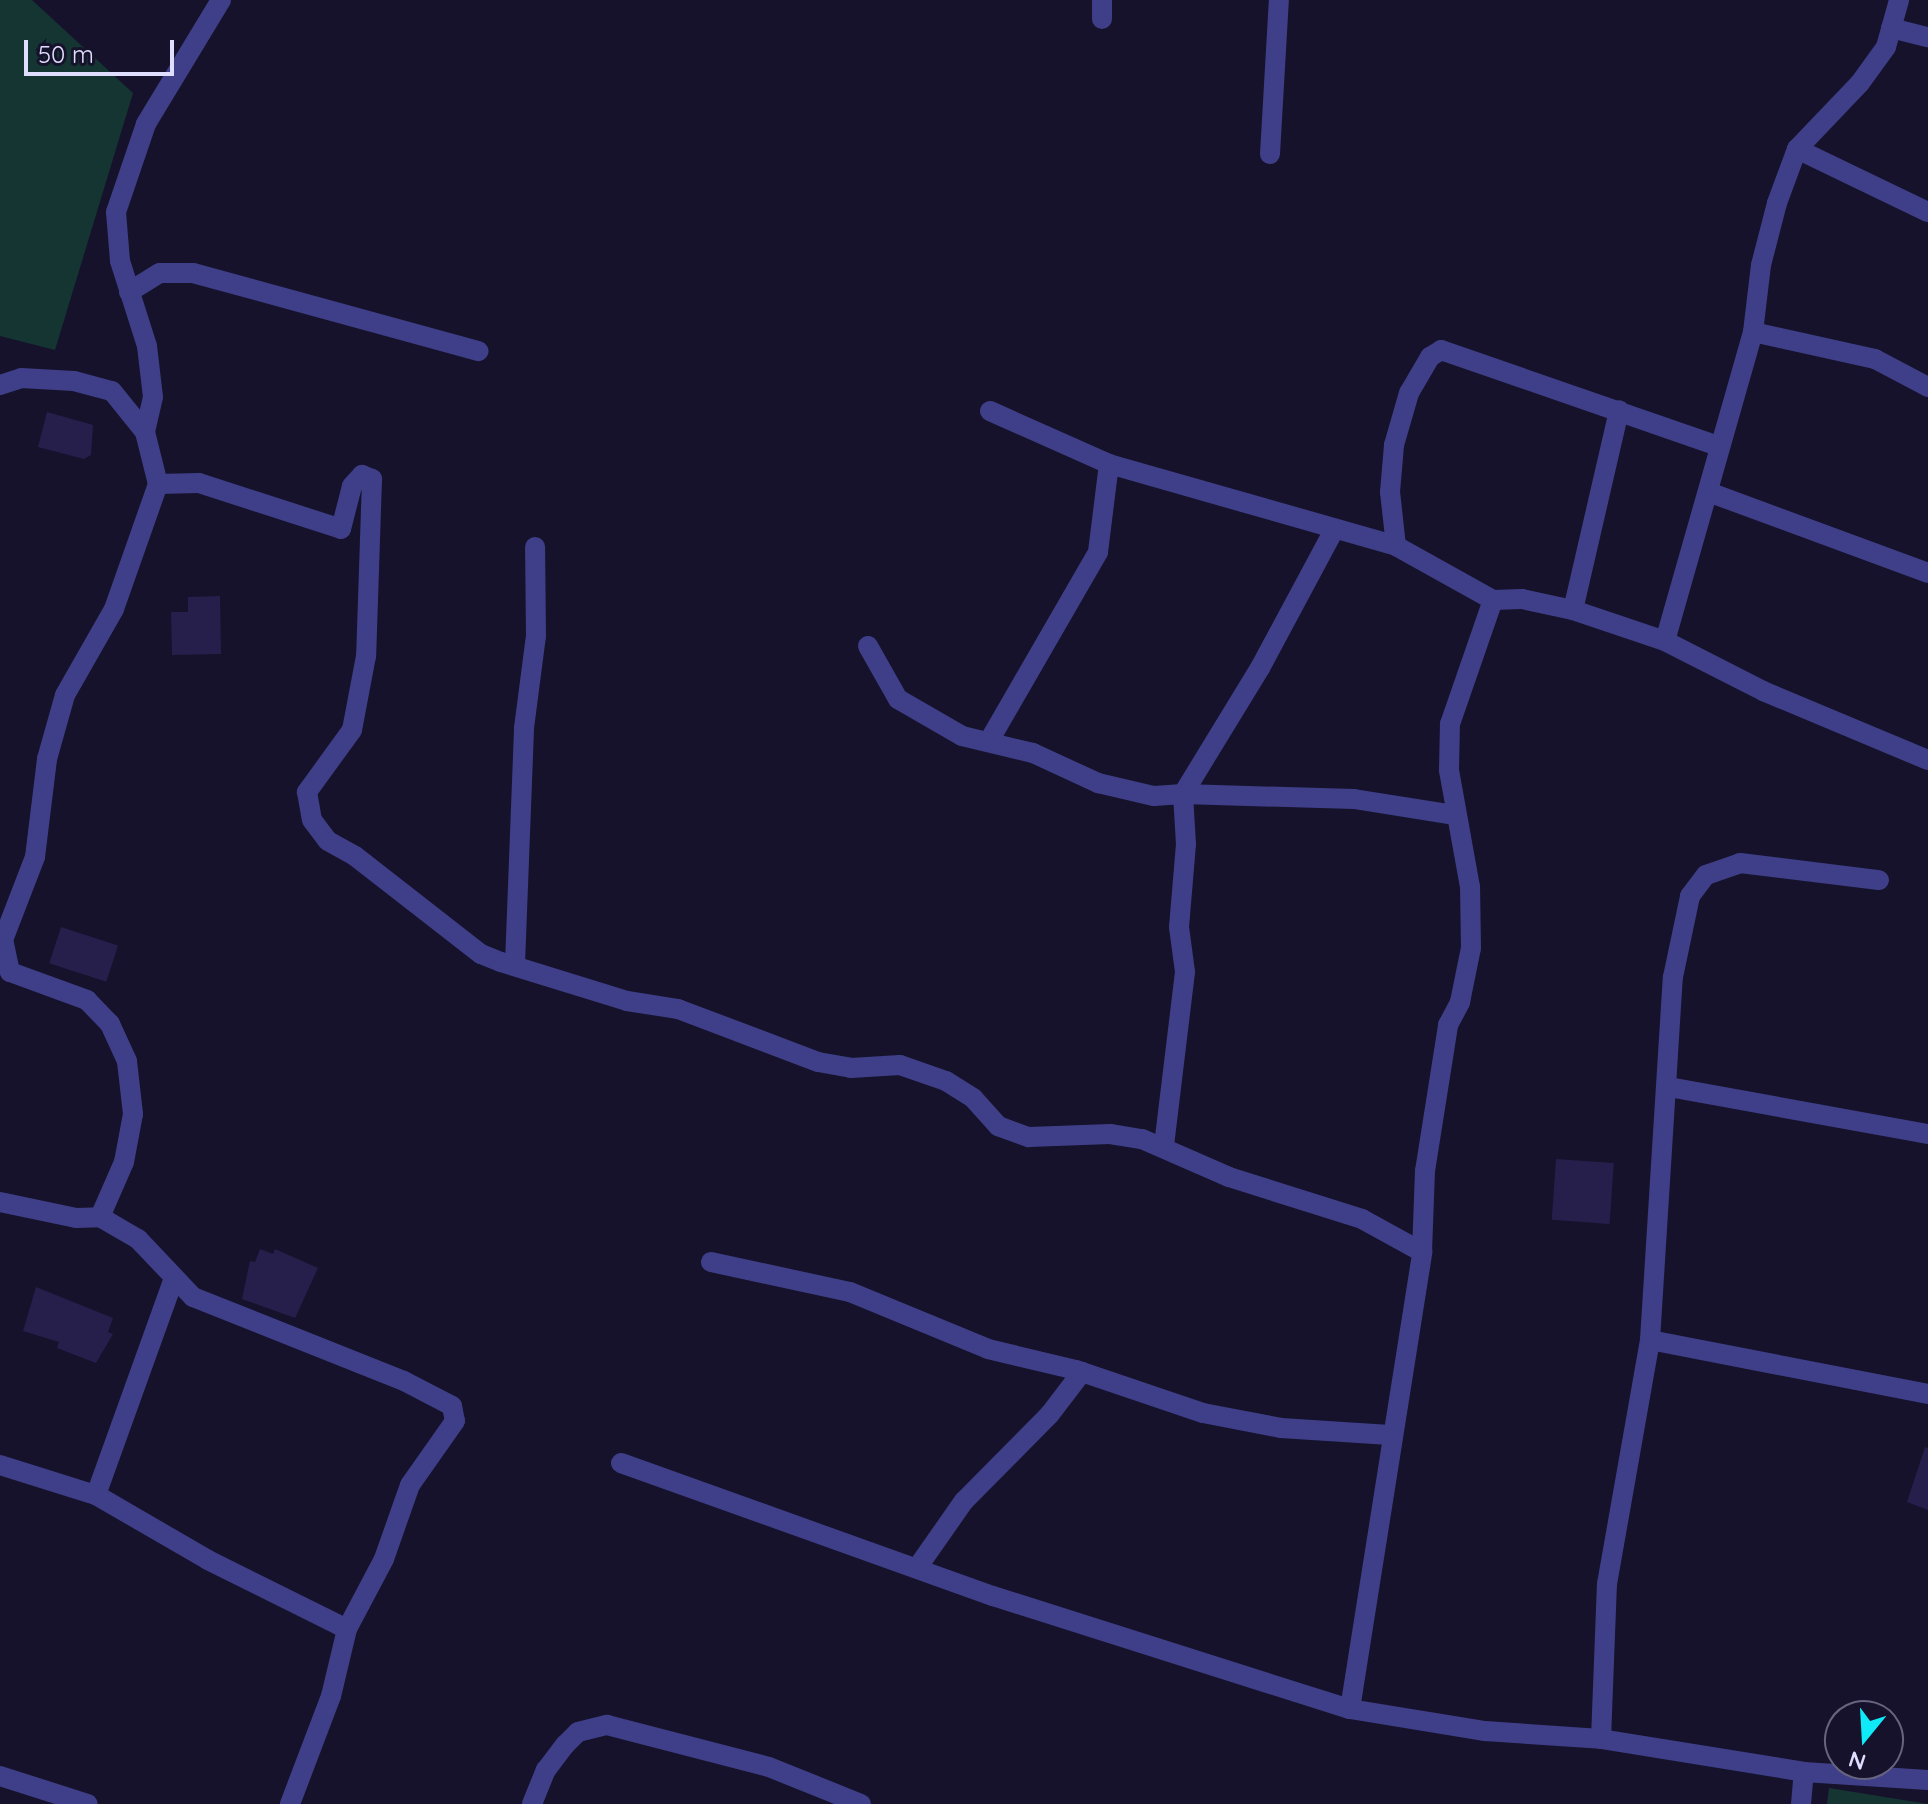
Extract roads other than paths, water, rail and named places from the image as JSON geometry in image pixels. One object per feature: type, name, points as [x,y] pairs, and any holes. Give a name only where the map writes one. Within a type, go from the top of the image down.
[{"type":"street","points":[[145,432],[153,397],[147,346],[129,292],[116,212],[146,124],[221,0]]},
{"type":"street","points":[[1270,154],[1279,0]]},
{"type":"street","points":[[1665,641],[1711,493],[1719,446],[1753,332],[1761,265],[1797,149],[1860,83],[1886,47],[1899,0]]},
{"type":"street","points":[[1891,28],[1928,37]]},
{"type":"street","points":[[1797,149],[1928,212]]},
{"type":"street","points":[[129,292],[160,273],[193,273],[479,351]]},
{"type":"street","points":[[1753,332],[1875,359],[1928,387]]},
{"type":"street","points":[[1396,546],[1390,492],[1394,445],[1409,393],[1430,357],[1441,350],[1719,446]]},
{"type":"street","points":[[0,385],[21,378],[74,381],[112,391],[145,432],[158,484],[114,609],[65,695],[47,759],[35,857],[3,940],[5,978],[87,1000],[110,1024],[127,1061],[133,1114],[124,1162],[100,1217]]},
{"type":"street","points":[[1573,610],[1619,410]]},
{"type":"street","points":[[990,411],[1109,464],[1396,546],[1493,600],[1522,599],[1573,610],[1665,641],[1763,691],[1928,760]]},
{"type":"street","points":[[989,741],[1098,552],[1109,464]]},
{"type":"street","points":[[158,484],[199,483],[341,529],[352,486],[362,475],[372,479],[366,656],[352,730],[307,792],[312,820],[328,841],[355,856],[481,954],[604,995],[678,1009],[818,1062],[851,1068],[912,1069],[946,1081],[973,1098],[998,1126],[1029,1137],[1110,1134],[1164,1146],[1229,1177],[1362,1219],[1422,1252]]},
{"type":"street","points":[[1711,493],[1928,573]]},
{"type":"street","points":[[1164,1146],[1185,972],[1179,927],[1186,844],[1183,794],[1260,668],[1334,530]]},
{"type":"street","points":[[515,964],[524,728],[536,636],[535,547]]},
{"type":"street","points":[[1350,1709],[1390,1435],[1422,1252],[1425,1171],[1448,1025],[1467,978],[1474,919],[1454,815],[1450,724],[1493,600]]},
{"type":"street","points":[[868,646],[898,699],[962,736],[1033,753],[1098,783],[1154,796],[1183,794],[1354,799],[1454,815]]},
{"type":"street","points":[[1601,1739],[1607,1584],[1650,1340],[1678,938],[1690,896],[1706,875],[1740,863],[1879,880]]},
{"type":"street","points":[[1669,1087],[1928,1134]]},
{"type":"street","points":[[0,1202],[76,1218],[100,1217],[138,1239],[173,1281],[193,1297],[404,1381],[452,1406],[455,1421],[410,1485],[384,1559],[347,1629],[331,1696],[290,1804]]},
{"type":"street","points":[[711,1262],[850,1292],[988,1349],[1082,1372],[1203,1413],[1281,1428],[1390,1435]]},
{"type":"street","points":[[96,1495],[173,1281]]},
{"type":"street","points":[[1650,1340],[1928,1394]]},
{"type":"street","points":[[917,1568],[964,1501],[1050,1414],[1082,1372]]},
{"type":"street","points":[[621,1463],[917,1568],[1350,1709],[1485,1731],[1601,1739],[1804,1772],[1928,1780]]},
{"type":"street","points":[[0,1465],[96,1495],[208,1560],[347,1629]]},
{"type":"street","points":[[532,1804],[546,1770],[565,1745],[578,1732],[607,1725],[769,1767],[861,1804]]},
{"type":"street","points":[[1801,1804],[1804,1772]]},
{"type":"street","points":[[0,1776],[88,1804]]}]
